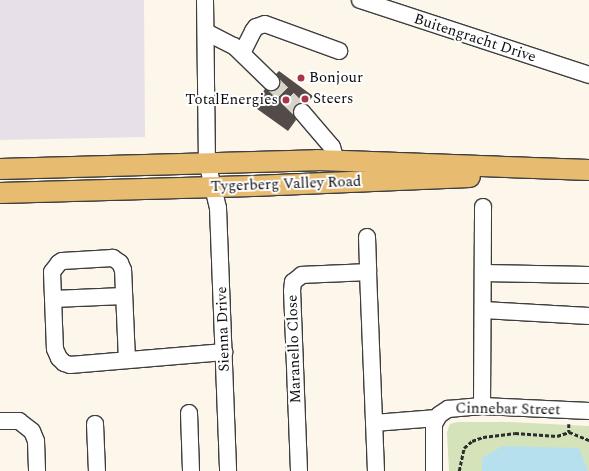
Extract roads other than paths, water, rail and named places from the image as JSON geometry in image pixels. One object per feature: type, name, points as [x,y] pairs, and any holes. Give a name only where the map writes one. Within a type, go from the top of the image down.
[{"type":"main road","name":"Tygerberg Valley Road","points":[[0,169],[295,160],[580,169]]},
{"type":"main road","name":"Tygerberg Valley Road","points":[[0,193],[214,187],[473,177],[580,169]]},
{"type":"street","name":"Tygerberg Valley Road","points":[[205,0],[207,162]]},
{"type":"street","name":"Buitengracht Drive","points":[[360,0],[589,75]]},
{"type":"street","points":[[242,53],[252,31],[256,27],[265,24],[339,51]]},
{"type":"street","points":[[206,32],[234,46],[270,82]]},
{"type":"street","points":[[302,112],[332,147],[336,161]]},
{"type":"street","name":"Sienna Drive","points":[[207,162],[218,208],[228,471]]},
{"type":"street","points":[[482,406],[484,207]]},
{"type":"street","points":[[367,237],[376,471]]},
{"type":"street","points":[[127,360],[122,266],[113,258],[62,261],[59,263],[52,272],[55,348],[59,358],[64,363],[70,366],[224,352]]},
{"type":"street","name":"Maranello Close","points":[[299,471],[292,291],[293,282],[302,275],[368,272]]},
{"type":"street","points":[[483,273],[589,275]]},
{"type":"street","points":[[53,299],[124,296]]},
{"type":"street","points":[[483,310],[589,316]]},
{"type":"street","name":"Cinnebar Street","points":[[434,471],[432,431],[437,418],[443,412],[453,407],[482,406],[589,412]]},
{"type":"street","points":[[189,413],[192,471]]},
{"type":"street","points":[[374,423],[437,418]]},
{"type":"street","points":[[0,421],[19,422],[32,431],[36,441],[37,471]]},
{"type":"street","points":[[95,424],[97,471]]},
{"type":"water","points":[[503,446],[579,448],[588,471],[482,471],[482,458]]},
{"type":"tunnel","points":[[271,82],[302,112]]},
{"type":"place","name":"Bonjour","points":[[301,78]]},
{"type":"place","name":"Steers","points":[[305,99]]},
{"type":"place","name":"TotalEnergies","points":[[286,100]]}]
